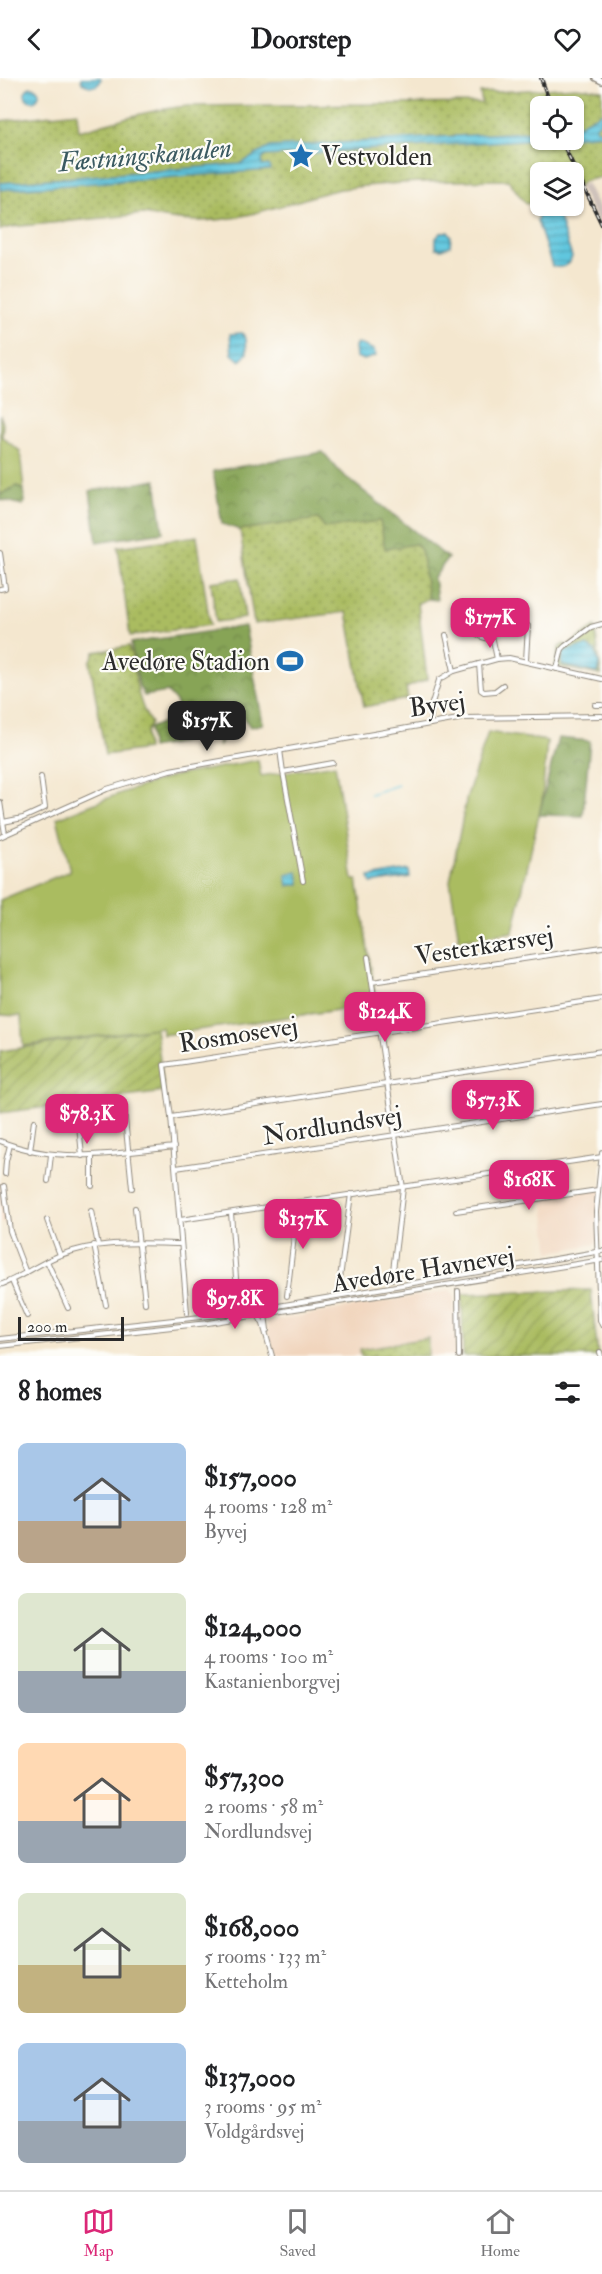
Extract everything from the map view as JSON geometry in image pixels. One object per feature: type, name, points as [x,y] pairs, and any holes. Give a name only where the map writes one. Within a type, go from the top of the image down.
[{"type":"highway","points":[[596,78],[602,81]]},
{"type":"street","points":[[0,553],[5,588],[0,589]]},
{"type":"street","points":[[472,616],[474,632],[493,640],[497,659]]},
{"type":"street","points":[[557,669],[562,649],[565,646],[591,627],[602,624]]},
{"type":"street","points":[[525,660],[528,626]]},
{"type":"street","points":[[446,635],[454,671]]},
{"type":"street","points":[[430,724],[439,680],[454,671],[497,659],[509,657],[525,660],[602,679]]},
{"type":"street","points":[[479,664],[484,692],[495,691],[503,685]]},
{"type":"street","points":[[595,705],[602,705]]},
{"type":"street","name":"Byvej","points":[[2,836],[106,789],[170,770],[430,724],[489,717],[602,716]]},
{"type":"street","points":[[280,750],[303,881]]},
{"type":"street","points":[[283,772],[333,763]]},
{"type":"street","points":[[3,822],[23,818],[45,808],[41,777]]},
{"type":"street","points":[[0,802],[3,822],[2,836]]},
{"type":"street","name":"Vesterkærsvej","points":[[372,982],[602,947]]},
{"type":"street","points":[[368,957],[403,1186],[392,1280]]},
{"type":"street","name":"Rosmosevej","points":[[171,1117],[164,1065],[602,999]]},
{"type":"street","points":[[187,1312],[171,1117],[602,1051]]},
{"type":"street","name":"Nordlundsvej","points":[[176,1168],[602,1104]]},
{"type":"street","points":[[124,1109],[132,1188]]},
{"type":"street","points":[[78,1114],[82,1156]]},
{"type":"street","points":[[30,1151],[34,1121]]},
{"type":"street","points":[[0,1141],[51,1155],[82,1156],[174,1147]]},
{"type":"street","points":[[5,1174],[10,1145]]},
{"type":"street","points":[[48,1181],[51,1155]]},
{"type":"street","points":[[92,1155],[92,1186]]},
{"type":"street","points":[[180,1220],[602,1155],[596,1212],[601,1262],[598,1267],[602,1325]]},
{"type":"street","points":[[4,1186],[10,1231],[26,1273]]},
{"type":"street","points":[[456,1211],[598,1190]]},
{"type":"street","points":[[339,1286],[351,1194]]},
{"type":"street","points":[[287,1296],[298,1202]]},
{"type":"street","points":[[135,1208],[145,1303]]},
{"type":"street","points":[[91,1211],[106,1305]]},
{"type":"street","points":[[231,1213],[238,1303]]},
{"type":"street","points":[[47,1220],[60,1255]]},
{"type":"street","points":[[0,1286],[47,1260],[96,1245],[182,1244]]},
{"type":"street","name":"Avedøre Havnevej","points":[[0,1339],[237,1313],[600,1251]]},
{"type":"street","points":[[47,1260],[68,1308]]},
{"type":"street","name":"Avedøre Havnevej","points":[[0,1346],[258,1315],[601,1262]]},
{"type":"street","points":[[12,1281],[27,1316]]},
{"type":"street","points":[[458,1291],[459,1356]]},
{"type":"street","points":[[265,1314],[271,1356]]},
{"type":"street","points":[[258,1315],[268,1339]]},
{"type":"shaded area","points":[[586,183],[602,213],[602,230],[584,196],[584,184]]},
{"type":"shaded area","points":[[2,1183],[6,1222],[0,1223],[0,1184]]},
{"type":"shaded area","points":[[602,1187],[602,1243],[550,1252],[543,1198]]},
{"type":"shaded area","points":[[451,1290],[454,1298],[456,1334],[445,1336],[456,1335],[456,1356],[430,1356],[429,1338],[361,1349],[361,1356],[273,1356],[266,1322]]},
{"type":"green space","name":"Vestvolden","points":[[576,87],[602,90],[602,177],[584,181],[584,162],[530,162],[530,203],[526,204],[508,180],[404,183],[336,190],[222,220],[186,221],[144,214],[0,230],[0,121],[77,112],[79,131],[120,119],[189,106],[482,103],[480,93]]},
{"type":"green space","points":[[0,415],[3,423],[2,437],[20,451],[24,491],[17,486],[0,495]]},
{"type":"green space","points":[[323,452],[341,473],[448,558],[434,578],[437,600],[428,599],[421,550],[416,544],[385,549],[380,521],[325,528],[318,519],[240,530],[222,524],[213,471]]},
{"type":"green space","points":[[156,480],[163,532],[97,542],[90,491]]},
{"type":"green space","points":[[17,486],[24,491],[23,505],[0,500],[0,495]]},
{"type":"green space","points":[[318,519],[325,528],[380,521],[385,549],[416,544],[421,550],[428,599],[418,603],[427,679],[406,688],[408,699],[364,707],[347,612],[254,624],[240,530]]},
{"type":"green space","points":[[197,536],[210,625],[130,636],[118,547]]},
{"type":"green space","points":[[240,578],[245,618],[216,622],[211,582]]},
{"type":"green space","points":[[245,626],[263,724],[250,727],[235,704],[223,704],[226,730],[219,745],[216,713],[211,704],[190,709],[185,717],[187,741],[151,748],[150,728],[169,720],[177,712],[177,703],[167,692],[144,696],[139,686],[131,643]]},
{"type":"green space","points":[[595,627],[601,675],[555,666],[559,647],[564,644],[567,646]]},
{"type":"green space","points":[[129,646],[140,700],[151,723],[146,733],[147,749],[105,755],[90,662],[95,652]]},
{"type":"green space","points":[[488,732],[547,741],[542,801],[513,932],[459,940],[450,881],[467,796]]},
{"type":"green space","points":[[558,738],[590,741],[583,816],[539,815]]},
{"type":"green space","points":[[258,760],[261,776],[335,764],[353,880],[357,880],[376,1001],[372,1002],[372,1005],[163,1035],[162,1027],[23,1046],[21,1016],[0,1015],[0,900],[70,871],[57,818],[121,793],[174,776]]},
{"type":"green space","points":[[156,1028],[164,1092],[0,1113],[0,1051]]},
{"type":"green space","points":[[591,1290],[598,1356],[463,1356],[462,1294]]},
{"type":"green space","points":[[428,1338],[428,1356],[361,1356],[360,1349]]},
{"type":"water","points":[[81,78],[101,78],[99,84],[94,86],[82,83]]},
{"type":"water","points":[[29,87],[35,87],[39,94],[35,101],[29,101],[25,97],[25,91]]},
{"type":"water","points":[[602,112],[602,120],[596,126],[596,130],[602,130],[602,134],[584,136],[584,122]]},
{"type":"water","points":[[530,132],[530,140],[265,156],[262,166],[269,165],[270,170],[0,190],[0,183],[240,164],[270,147]]},
{"type":"water","points":[[538,216],[558,216],[572,257],[566,265],[552,266],[537,221]]},
{"type":"water","points":[[448,231],[451,236],[450,246],[442,249],[436,248],[436,238]]},
{"type":"water","points":[[242,333],[246,339],[247,353],[240,361],[232,354],[230,334]]},
{"type":"water","points":[[357,343],[374,350],[376,356],[364,360],[356,357]]},
{"type":"water","points":[[586,646],[595,651],[599,662],[598,673],[562,665],[563,651]]},
{"type":"water","points":[[409,870],[410,877],[371,883],[369,877]]},
{"type":"water","points":[[298,872],[300,884],[288,886],[286,875]]},
{"type":"waterway","points":[[370,794],[398,785]]},
{"type":"railway","points":[[541,78],[547,96]]},
{"type":"railway","points":[[566,150],[602,225]]},
{"type":"place","name":"Vestvolden","points":[[301,156]]},
{"type":"place","name":"Avedøre Stadion","points":[[290,661]]},
{"type":"water label","name":"Fæstningskanalen","points":[[145,155]]}]
